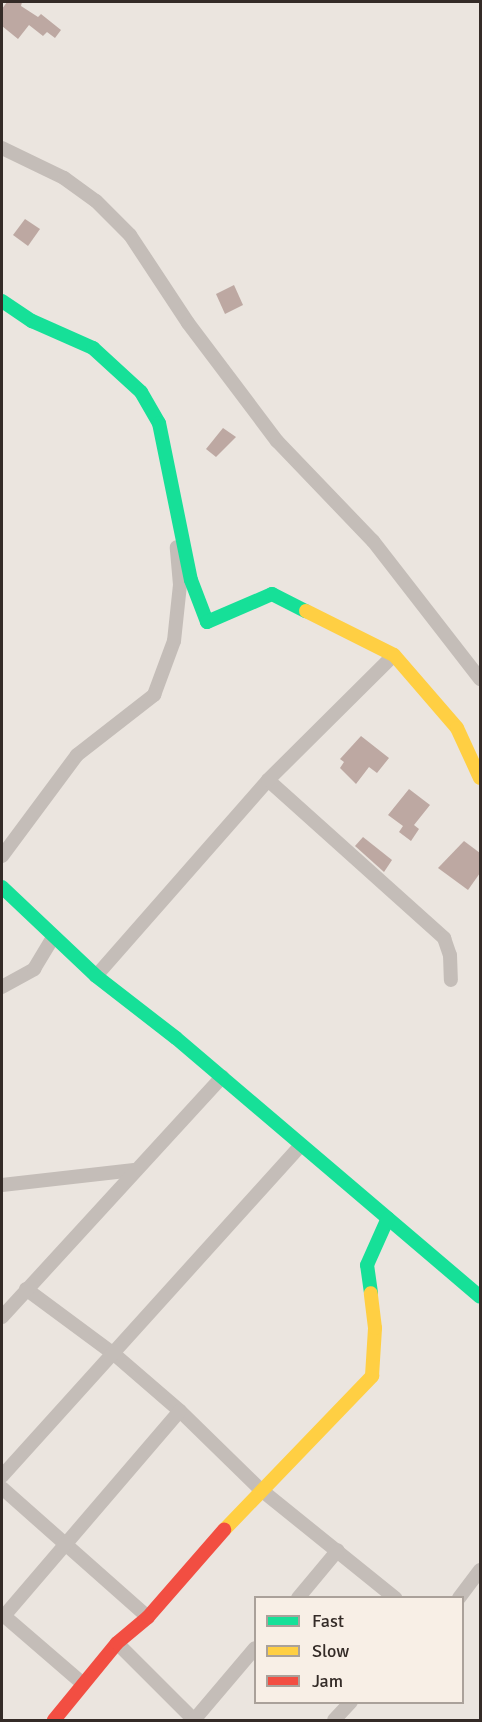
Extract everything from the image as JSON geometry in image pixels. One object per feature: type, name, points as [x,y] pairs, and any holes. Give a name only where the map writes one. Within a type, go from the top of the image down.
[{"type":"street","points":[[2,148],[64,178],[96,201],[130,235],[188,323],[271,433],[373,541],[480,679]]},
{"type":"street","points":[[2,301],[32,321],[93,348],[141,392],[159,423],[192,580],[207,622],[272,594],[394,655],[457,728],[480,778]]},
{"type":"street","points":[[2,856],[77,754],[154,695],[174,641],[180,585],[172,492]]},
{"type":"street","points":[[96,976],[268,780],[394,655]]},
{"type":"street","points":[[268,780],[444,938],[450,955],[451,980]]},
{"type":"street","points":[[2,887],[96,976],[222,1077],[300,1146],[480,1297]]},
{"type":"street","points":[[2,987],[34,969],[53,937]]},
{"type":"street","points":[[2,1317],[134,1170],[222,1077]]},
{"type":"street","points":[[2,1476],[300,1146]]},
{"type":"street","points":[[2,1185],[134,1170]]},
{"type":"street","points":[[54,1720],[117,1643],[148,1617],[260,1489],[372,1376],[375,1328],[367,1265],[388,1218]]},
{"type":"street","points":[[26,1289],[114,1354],[180,1411],[260,1489],[393,1596]]},
{"type":"street","points":[[83,1684],[3,1615],[180,1411]]},
{"type":"street","points":[[2,1488],[148,1617]]},
{"type":"street","points":[[300,1596],[338,1550]]},
{"type":"street","points":[[460,1596],[480,1570]]},
{"type":"street","points":[[117,1643],[194,1720],[254,1649]]},
{"type":"street","points":[[334,1720],[349,1704]]},
{"type":"building","points":[[7,2],[22,2],[21,6],[38,17],[41,14],[61,30],[55,38],[47,32],[43,36],[29,25],[18,39],[2,26],[2,9]]},
{"type":"building","points":[[25,219],[40,229],[28,246],[13,235]]},
{"type":"building","points":[[234,285],[243,305],[225,314],[216,294]]},
{"type":"building","points":[[223,428],[236,437],[216,457],[206,449]]},
{"type":"building","points":[[361,736],[389,758],[377,773],[369,767],[356,784],[340,768],[344,762],[340,759]]},
{"type":"building","points":[[409,789],[430,805],[414,825],[419,829],[411,841],[399,832],[403,826],[388,815]]},
{"type":"building","points":[[363,837],[392,860],[384,872],[355,846]]},
{"type":"building","points":[[464,841],[480,853],[480,873],[468,890],[438,868]]},
{"type":"traffic: fast","points":[[2,301],[32,321],[93,348],[141,392],[159,423],[191,580],[207,622],[272,594],[306,611]]},
{"type":"traffic: fast","points":[[2,887],[96,976],[176,1038],[480,1297]]},
{"type":"traffic: fast","points":[[371,1293],[367,1265],[388,1218]]},
{"type":"traffic: slow","points":[[306,611],[394,655],[457,728],[480,778]]},
{"type":"traffic: slow","points":[[224,1530],[372,1376],[375,1328],[371,1293]]},
{"type":"traffic: jam","points":[[54,1720],[117,1643],[148,1617],[224,1530]]}]
